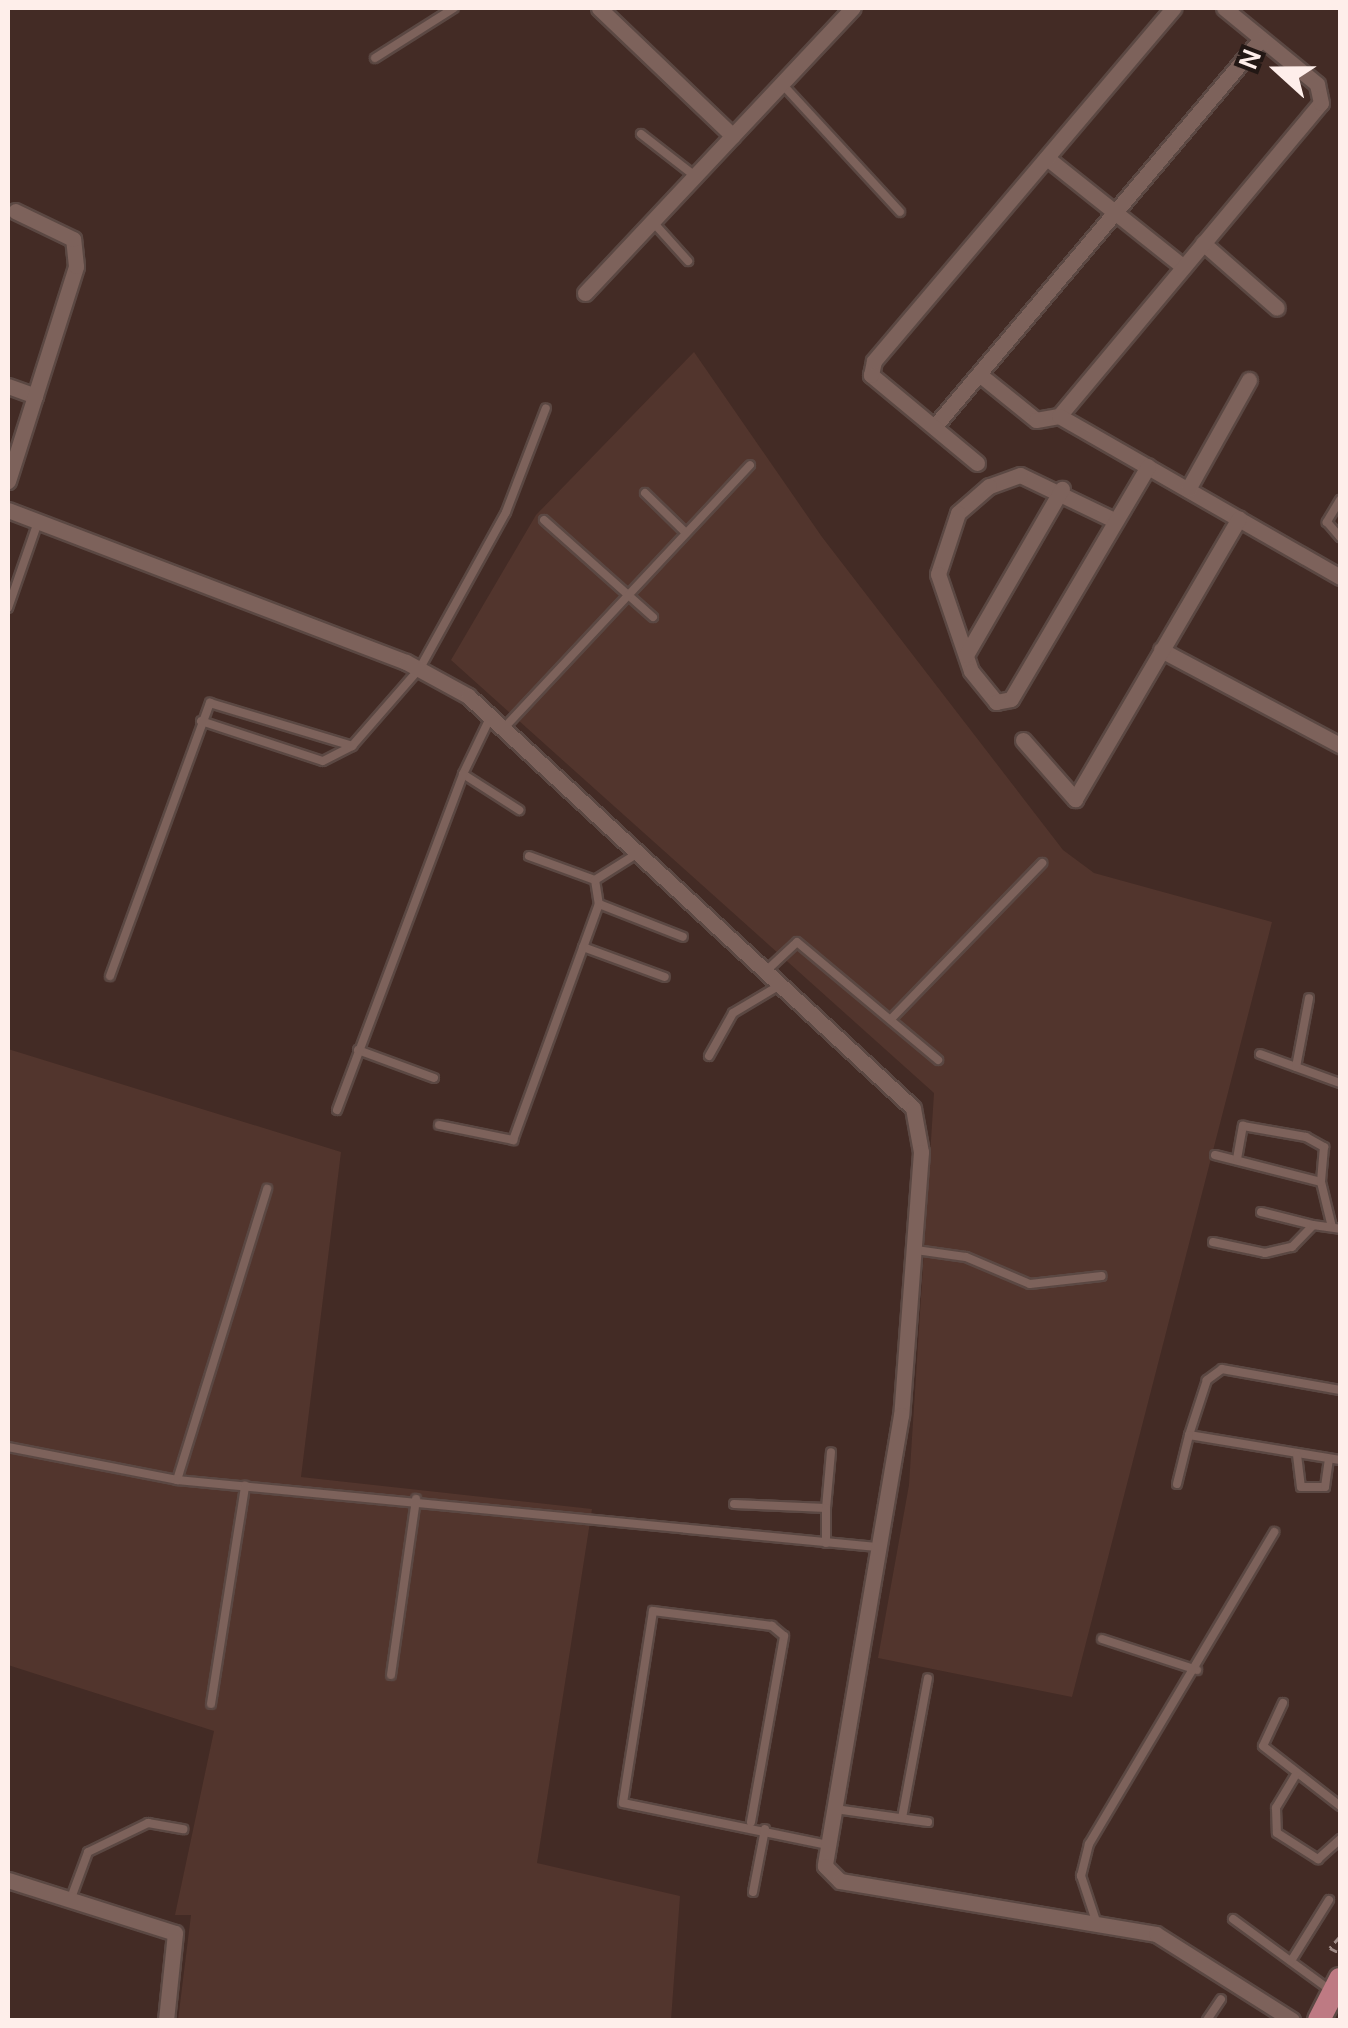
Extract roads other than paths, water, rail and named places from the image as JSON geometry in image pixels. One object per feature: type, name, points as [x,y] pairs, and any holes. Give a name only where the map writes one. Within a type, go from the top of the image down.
[{"type":"main road","points":[[1320,2020],[1337,1986]]},
{"type":"street","points":[[600,8],[733,136]]},
{"type":"street","points":[[585,292],[853,8]]},
{"type":"street","points":[[977,463],[871,375],[874,361],[1174,8]]},
{"type":"street","points":[[1059,416],[1323,96],[1226,8]]},
{"type":"street","points":[[934,428],[1261,38]]},
{"type":"street","points":[[1047,158],[1181,265]]},
{"type":"street","points":[[8,481],[76,252],[73,239],[15,212]]},
{"type":"street","points":[[1203,242],[1277,308]]},
{"type":"street","points":[[979,374],[1036,420],[1059,416],[1340,577]]},
{"type":"street","points":[[1188,490],[1249,380]]},
{"type":"street","points":[[8,386],[36,396]]},
{"type":"street","points":[[1114,520],[1062,489],[1008,476],[945,534],[938,574],[966,655],[996,702],[1010,699],[1148,466]]},
{"type":"street","points":[[966,655],[1062,489]]},
{"type":"street","points":[[8,510],[420,668],[504,728],[913,1108],[916,1250],[881,1548],[823,1844],[825,1866],[840,1881],[1097,1924],[1189,1949],[1292,2020]]},
{"type":"street","points":[[1023,740],[1075,799],[1239,518]]},
{"type":"street","points":[[1161,650],[1340,745]]},
{"type":"street","points":[[8,1880],[175,1933],[166,2020]]},
{"type":"lane","points":[[375,58],[454,8]]},
{"type":"lane","points":[[782,84],[900,212]]},
{"type":"lane","points":[[640,134],[695,176]]},
{"type":"lane","points":[[652,221],[688,261]]},
{"type":"lane","points":[[202,722],[323,761],[352,746],[420,668],[506,512],[546,408]]},
{"type":"lane","points":[[504,728],[626,593],[750,465]]},
{"type":"lane","points":[[645,493],[686,532]]},
{"type":"lane","points":[[1340,500],[1327,522],[1340,537]]},
{"type":"lane","points":[[544,520],[653,618]]},
{"type":"lane","points":[[8,608],[38,521]]},
{"type":"lane","points":[[110,976],[202,722],[214,702],[352,746]]},
{"type":"lane","points":[[337,1110],[463,774],[491,717]]},
{"type":"lane","points":[[463,774],[519,810]]},
{"type":"lane","points":[[595,880],[639,852]]},
{"type":"lane","points":[[529,856],[595,880]]},
{"type":"lane","points":[[892,1018],[1042,863]]},
{"type":"lane","points":[[439,1125],[513,1140],[600,904],[595,880]]},
{"type":"lane","points":[[600,904],[684,937]]},
{"type":"lane","points":[[766,971],[798,942],[938,1060]]},
{"type":"lane","points":[[583,947],[665,977]]},
{"type":"lane","points":[[709,1056],[733,1013],[780,984]]},
{"type":"lane","points":[[1296,1067],[1308,998]]},
{"type":"lane","points":[[358,1050],[434,1078]]},
{"type":"lane","points":[[1260,1054],[1340,1083]]},
{"type":"lane","points":[[1237,1159],[1243,1126],[1306,1137],[1324,1147],[1321,1182],[1336,1228],[1261,1212]]},
{"type":"lane","points":[[1215,1154],[1321,1182]]},
{"type":"lane","points":[[177,1480],[267,1188]]},
{"type":"lane","points":[[1212,1242],[1280,1251],[1313,1225]]},
{"type":"lane","points":[[916,1250],[966,1257],[1030,1284],[1102,1276]]},
{"type":"lane","points":[[1177,1484],[1207,1380],[1222,1369],[1340,1390]]},
{"type":"lane","points":[[1189,1435],[1340,1460]]},
{"type":"lane","points":[[8,1448],[177,1480],[416,1499],[881,1548]]},
{"type":"lane","points":[[826,1543],[831,1452]]},
{"type":"lane","points":[[1297,1455],[1301,1487],[1325,1487],[1329,1458]]},
{"type":"lane","points":[[211,1704],[245,1486]]},
{"type":"lane","points":[[392,1675],[416,1499]]},
{"type":"lane","points":[[734,1504],[826,1508]]},
{"type":"lane","points":[[1097,1924],[1081,1876],[1089,1844],[1197,1670],[1274,1532]]},
{"type":"lane","points":[[751,1822],[784,1636],[772,1626],[653,1611],[623,1802],[751,1822],[823,1844]]},
{"type":"lane","points":[[1102,1640],[1197,1670]]},
{"type":"lane","points":[[902,1818],[928,1678]]},
{"type":"lane","points":[[1284,1703],[1262,1739],[1295,1776],[1340,1806]]},
{"type":"lane","points":[[1295,1776],[1276,1808],[1276,1833],[1318,1859],[1340,1839]]},
{"type":"lane","points":[[830,1808],[928,1822]]},
{"type":"lane","points":[[71,1898],[88,1852],[148,1823],[183,1829]]},
{"type":"lane","points":[[753,1892],[765,1829]]},
{"type":"lane","points":[[1291,1961],[1329,1900]]},
{"type":"lane","points":[[1234,1920],[1291,1961],[1337,1986]]},
{"type":"lane","points":[[1207,2020],[1220,1999]]}]
